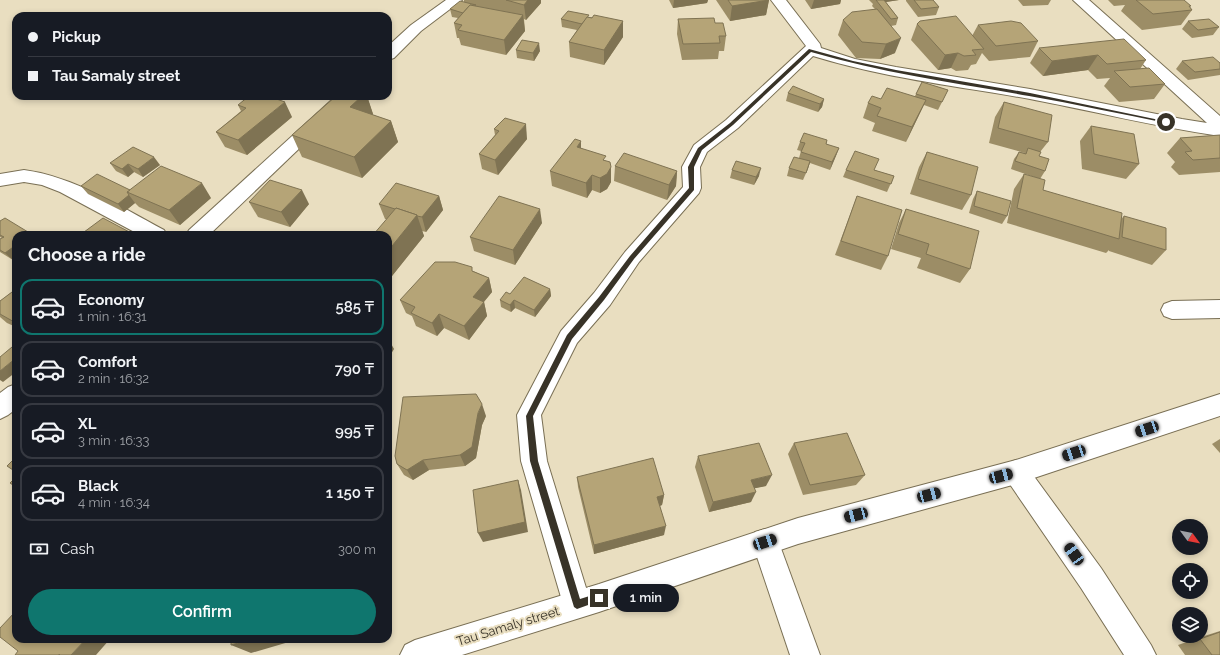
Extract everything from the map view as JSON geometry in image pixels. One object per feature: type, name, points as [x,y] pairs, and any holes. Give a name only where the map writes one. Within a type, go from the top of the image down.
[{"type":"street","points":[[392,51],[416,28],[455,0]]},
{"type":"street","points":[[577,604],[534,461],[529,416],[569,337],[602,299],[632,257],[692,188],[691,167],[700,149],[732,124],[814,47],[778,0]]},
{"type":"street","points":[[1080,0],[1220,125]]},
{"type":"street","points":[[810,50],[852,63],[896,72],[1030,94],[1182,125],[1220,130]]},
{"type":"street","points":[[200,231],[342,100]]},
{"type":"street","points":[[0,180],[24,176],[44,179],[68,187],[150,231]]},
{"type":"street","points":[[1172,310],[1220,309]]},
{"type":"street","points":[[0,408],[12,398]]},
{"type":"street","name":"Tau Samaly street","points":[[414,655],[577,604],[798,531],[1016,472],[1220,405]]},
{"type":"street","points":[[1016,472],[1091,578],[1141,655]]},
{"type":"street","points":[[765,542],[805,655]]},
{"type":"building","points":[[506,0],[528,0],[524,5]]},
{"type":"building","points":[[728,0],[769,0],[732,6]]},
{"type":"building","points":[[876,0],[884,0],[898,18],[891,19]]},
{"type":"building","points":[[914,0],[933,0],[939,7],[921,9]]},
{"type":"building","points":[[1136,0],[1184,0],[1191,6],[1189,6],[1192,10],[1153,14]]},
{"type":"building","points":[[460,1],[476,5],[470,5],[463,13],[450,9]]},
{"type":"building","points":[[470,5],[523,15],[504,40],[458,30],[462,25],[454,23]]},
{"type":"building","points":[[877,9],[901,38],[886,44],[862,42],[843,20],[852,12]]},
{"type":"building","points":[[568,11],[589,15],[582,24],[561,19]]},
{"type":"building","points":[[594,15],[623,21],[604,50],[569,42],[587,17],[592,18]]},
{"type":"building","points":[[956,16],[984,49],[972,50],[976,55],[964,56],[958,53],[945,55],[917,24],[920,21]]},
{"type":"building","points":[[714,18],[715,23],[723,23],[726,36],[719,36],[720,43],[683,44],[678,19]]},
{"type":"building","points":[[1209,19],[1219,27],[1198,30],[1188,21]]},
{"type":"building","points":[[1011,21],[1021,23],[1038,41],[996,46],[978,25]]},
{"type":"building","points":[[1124,39],[1146,60],[1107,64],[1098,55],[1052,61],[1039,48]]},
{"type":"building","points":[[522,40],[539,43],[533,53],[516,50]]},
{"type":"building","points":[[1213,57],[1220,63],[1220,69],[1195,72],[1182,61]]},
{"type":"building","points":[[1149,68],[1165,84],[1130,87],[1114,71]]},
{"type":"building","points":[[922,82],[948,90],[942,102],[916,94]]},
{"type":"building","points":[[793,86],[824,99],[820,104],[788,93]]},
{"type":"building","points":[[887,88],[926,100],[912,127],[877,116],[881,108],[868,103],[872,96],[881,99]]},
{"type":"building","points":[[244,100],[279,100],[285,102],[238,140],[216,132],[246,108],[238,105]]},
{"type":"building","points":[[331,100],[358,100],[350,107],[391,121],[354,157],[292,135]]},
{"type":"building","points":[[1004,102],[1052,115],[1048,142],[998,128]]},
{"type":"building","points":[[505,118],[526,124],[495,160],[479,154],[499,131],[494,129]]},
{"type":"building","points":[[1091,126],[1134,134],[1139,164],[1094,154]]},
{"type":"building","points":[[804,133],[827,140],[826,144],[839,148],[832,162],[801,152],[805,143],[800,142]]},
{"type":"building","points":[[1220,135],[1220,158],[1193,160],[1185,152],[1192,151],[1180,138]]},
{"type":"building","points":[[575,139],[581,141],[577,147],[606,156],[603,160],[610,162],[611,167],[607,174],[600,178],[592,175],[586,183],[550,171]]},
{"type":"building","points":[[133,147],[154,157],[138,169],[128,164],[122,169],[110,163]]},
{"type":"building","points":[[1028,148],[1041,152],[1039,156],[1049,159],[1045,171],[1015,161],[1019,152],[1026,154]]},
{"type":"building","points":[[855,151],[879,159],[874,170],[894,176],[891,184],[846,170]]},
{"type":"building","points":[[927,152],[978,167],[971,195],[918,179]]},
{"type":"building","points":[[624,153],[677,171],[669,185],[615,166]]},
{"type":"building","points":[[794,157],[810,161],[806,173],[789,168]]},
{"type":"building","points":[[736,161],[761,168],[756,177],[732,170]]},
{"type":"building","points":[[161,166],[202,183],[169,210],[127,192]]},
{"type":"building","points":[[97,174],[130,190],[127,192],[129,195],[118,204],[81,186]]},
{"type":"building","points":[[1024,174],[1045,180],[1043,190],[1122,213],[1119,239],[1017,208]]},
{"type":"building","points":[[270,180],[302,190],[281,212],[249,202]]},
{"type":"building","points":[[396,183],[439,196],[422,217],[379,204]]},
{"type":"building","points":[[977,191],[1011,201],[1007,216],[974,206]]},
{"type":"building","points":[[499,196],[540,209],[513,250],[470,237]]},
{"type":"building","points":[[857,196],[902,210],[888,256],[841,241]]},
{"type":"building","points":[[396,208],[417,215],[392,246],[392,231],[376,231]]},
{"type":"building","points":[[906,209],[979,231],[970,269],[926,254],[929,244],[898,234]]},
{"type":"building","points":[[1124,216],[1166,228],[1166,250],[1122,237]]},
{"type":"building","points":[[5,218],[26,231],[12,231],[12,248],[5,253],[0,250],[0,239],[4,237],[0,235],[0,221]]},
{"type":"building","points":[[103,218],[127,231],[85,231]]},
{"type":"building","points":[[435,262],[455,262],[472,267],[472,271],[489,278],[473,297],[484,302],[464,326],[439,314],[432,323],[411,313],[415,307],[400,300]]},
{"type":"building","points":[[524,277],[550,289],[534,310],[514,300],[510,305],[500,300],[506,292],[510,294]]},
{"type":"building","points":[[12,292],[12,321],[0,314],[0,301]]},
{"type":"building","points":[[12,347],[12,361],[0,371],[0,357]]},
{"type":"building","points":[[476,394],[482,404],[478,413],[472,447],[460,455],[423,460],[407,470],[397,464],[395,456],[403,397]]},
{"type":"building","points":[[847,433],[865,475],[810,485],[794,443]]},
{"type":"building","points":[[759,443],[772,475],[751,480],[756,492],[713,502],[698,456]]},
{"type":"building","points":[[653,458],[664,495],[657,497],[666,526],[594,545],[577,477]]},
{"type":"building","points":[[12,461],[12,469],[7,466]]},
{"type":"building","points":[[518,480],[525,522],[478,533],[473,490]]},
{"type":"building","points":[[12,615],[12,643],[82,643],[71,655],[15,655],[18,651],[0,637],[0,628]]},
{"type":"building","points":[[1220,632],[1220,655],[1212,655],[1203,643],[1208,643],[1208,636]]},
{"type":"route","points":[[599,598],[577,604],[534,461],[529,416],[569,337],[602,299],[632,257],[692,188],[691,167],[700,149],[732,124],[810,50],[829,54],[852,63],[896,72],[1030,94],[1166,122]]}]
